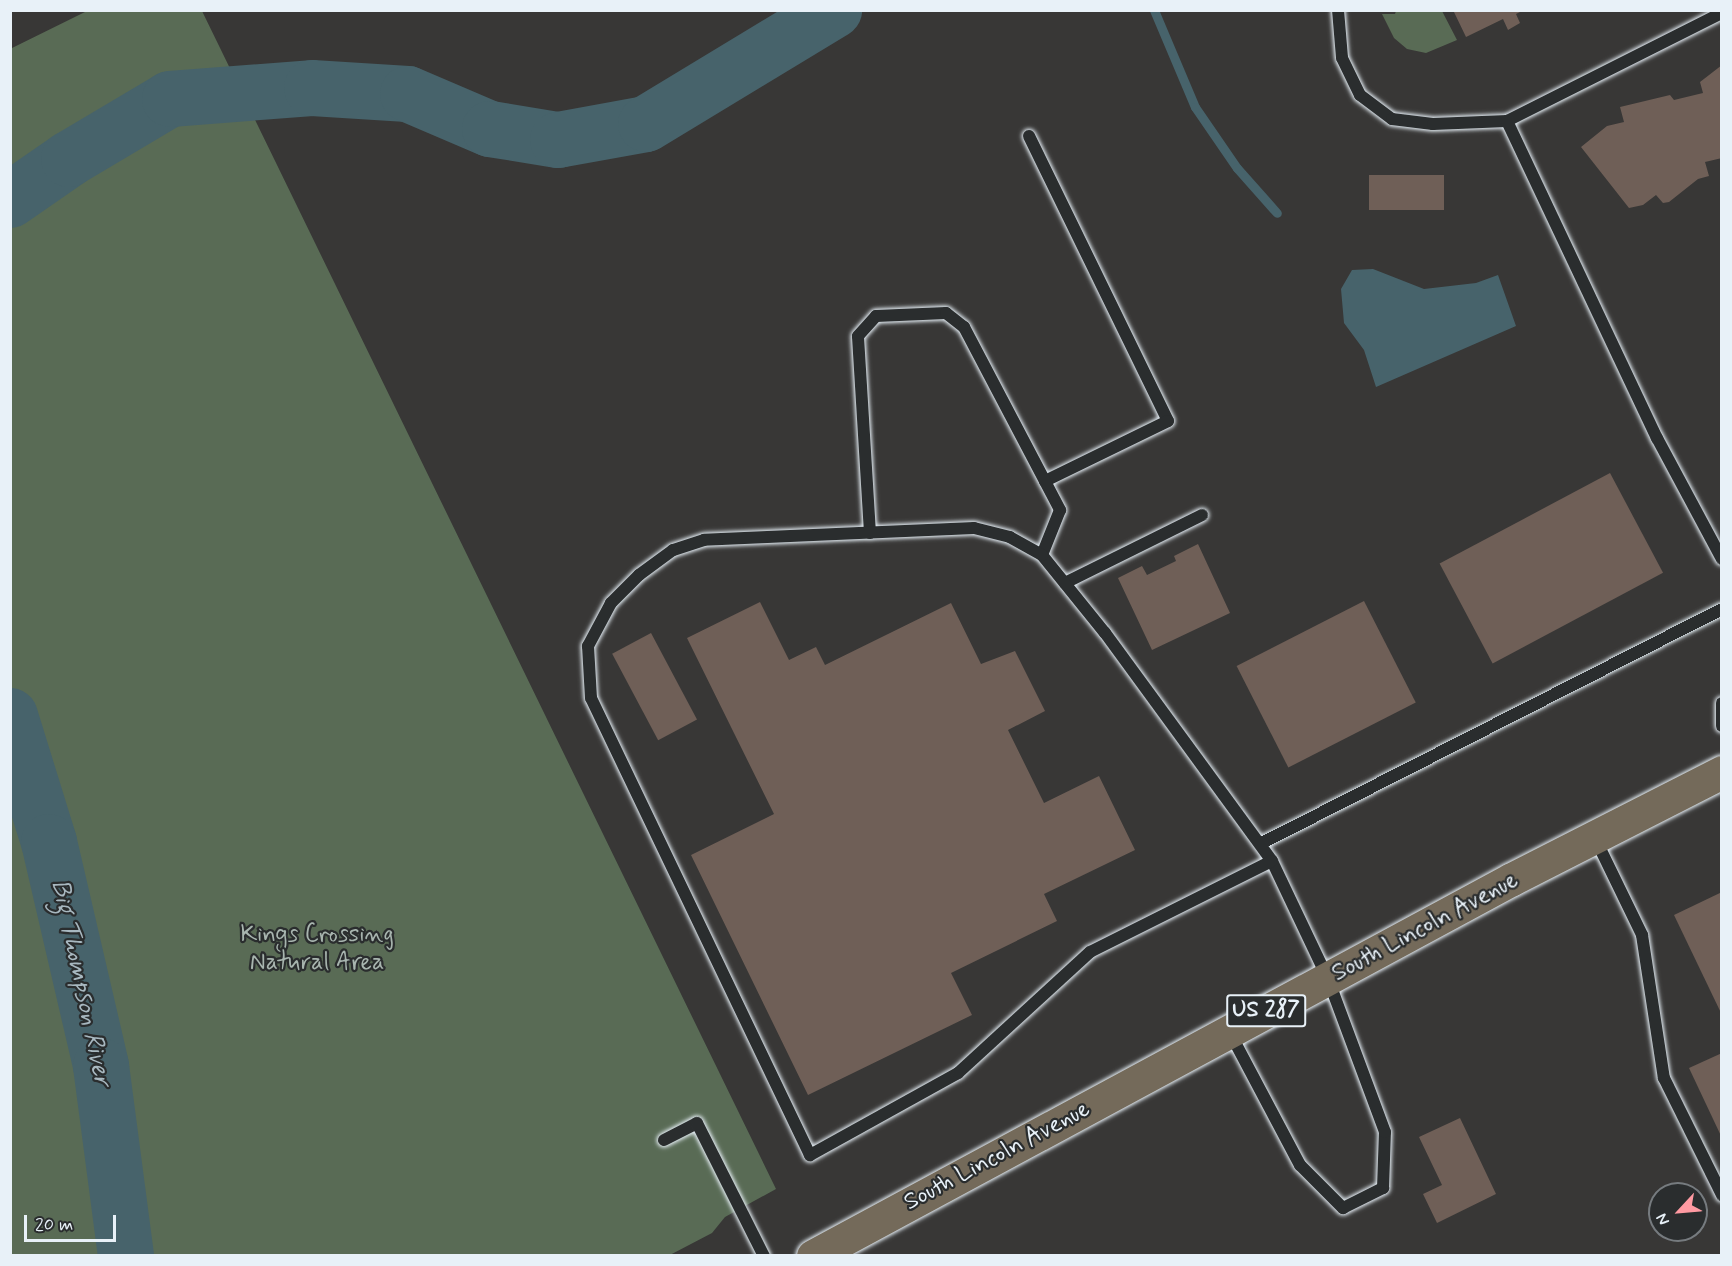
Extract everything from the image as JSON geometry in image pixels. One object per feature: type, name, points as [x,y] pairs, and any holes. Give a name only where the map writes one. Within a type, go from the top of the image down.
[{"type":"highway","name":"South Lincoln Avenue","points":[[813,1256],[1228,1031],[1722,772]]},
{"type":"lane","points":[[1338,10],[1342,58],[1360,95],[1392,119],[1433,124],[1507,121],[1722,14]]},
{"type":"lane","points":[[1507,121],[1657,438],[1722,559]]},
{"type":"lane","points":[[1029,136],[1168,421],[1045,481]]},
{"type":"lane","points":[[870,533],[858,336],[876,316],[946,313],[964,327],[1060,510],[1042,555]]},
{"type":"lane","points":[[1065,583],[1202,515]]},
{"type":"lane","points":[[1228,1031],[1300,1165],[1343,1208],[1383,1188],[1386,1132],[1328,979],[1272,861],[1262,843],[1042,555],[1010,537],[974,528],[704,540],[674,550],[639,575],[611,603],[588,646],[591,698],[810,1155],[958,1073],[1090,952],[1272,861]]},
{"type":"lane","points":[[1262,843],[1722,609]]},
{"type":"lane","points":[[1722,703],[1722,726]]},
{"type":"lane","points":[[1595,837],[1642,934],[1665,1078],[1722,1196]]},
{"type":"lane","points":[[664,1140],[697,1123],[764,1256]]},
{"type":"green space","name":"Kings Crossing Natural Area","points":[[87,11],[202,11],[776,1189],[725,1217],[712,1233],[668,1256],[11,1255],[10,49]]},
{"type":"green space","points":[[1396,11],[1442,11],[1457,40],[1426,53],[1407,49],[1394,38],[1382,14],[1395,14]]},
{"type":"water","points":[[1373,269],[1424,289],[1476,283],[1498,275],[1516,326],[1376,387],[1364,350],[1344,323],[1341,289],[1352,270]]},
{"type":"building","points":[[1453,10],[1524,10],[1516,14],[1520,23],[1508,30],[1503,19],[1466,37]]},
{"type":"building","points":[[1722,65],[1722,158],[1705,162],[1709,176],[1698,179],[1669,202],[1663,203],[1656,195],[1643,205],[1629,208],[1581,147],[1607,126],[1624,122],[1620,107],[1670,95],[1674,100],[1703,93],[1700,82]]},
{"type":"building","points":[[1369,175],[1444,175],[1444,210],[1369,210]]},
{"type":"building","points":[[1610,473],[1663,573],[1493,663],[1440,564]]},
{"type":"building","points":[[1198,544],[1230,613],[1152,650],[1118,578],[1142,566],[1147,575],[1176,561],[1174,556]]},
{"type":"building","points":[[1364,601],[1416,703],[1288,767],[1237,666]]},
{"type":"building","points":[[760,602],[789,660],[816,647],[825,665],[951,603],[981,664],[1015,651],[1045,711],[1008,730],[1044,803],[1099,776],[1135,850],[1044,894],[1057,921],[951,973],[972,1015],[808,1095],[691,855],[774,814],[687,638]]},
{"type":"building","points":[[651,633],[697,720],[658,740],[612,654]]},
{"type":"building","points":[[1722,892],[1722,1015],[1674,915]]},
{"type":"building","points":[[1722,1053],[1722,1138],[1689,1068]]},
{"type":"building","points":[[1460,1118],[1496,1194],[1437,1223],[1423,1194],[1442,1185],[1419,1137]]},
{"type":"waterway","name":"Big Thompson River","points":[[10,200],[69,159],[170,99],[312,88],[408,94],[490,129],[558,140],[646,124],[834,10]]},
{"type":"waterway","points":[[1154,10],[1195,107],[1237,168],[1277,213]]},
{"type":"waterway","name":"Big Thompson River","points":[[10,716],[49,842],[101,1066],[126,1256]]}]
